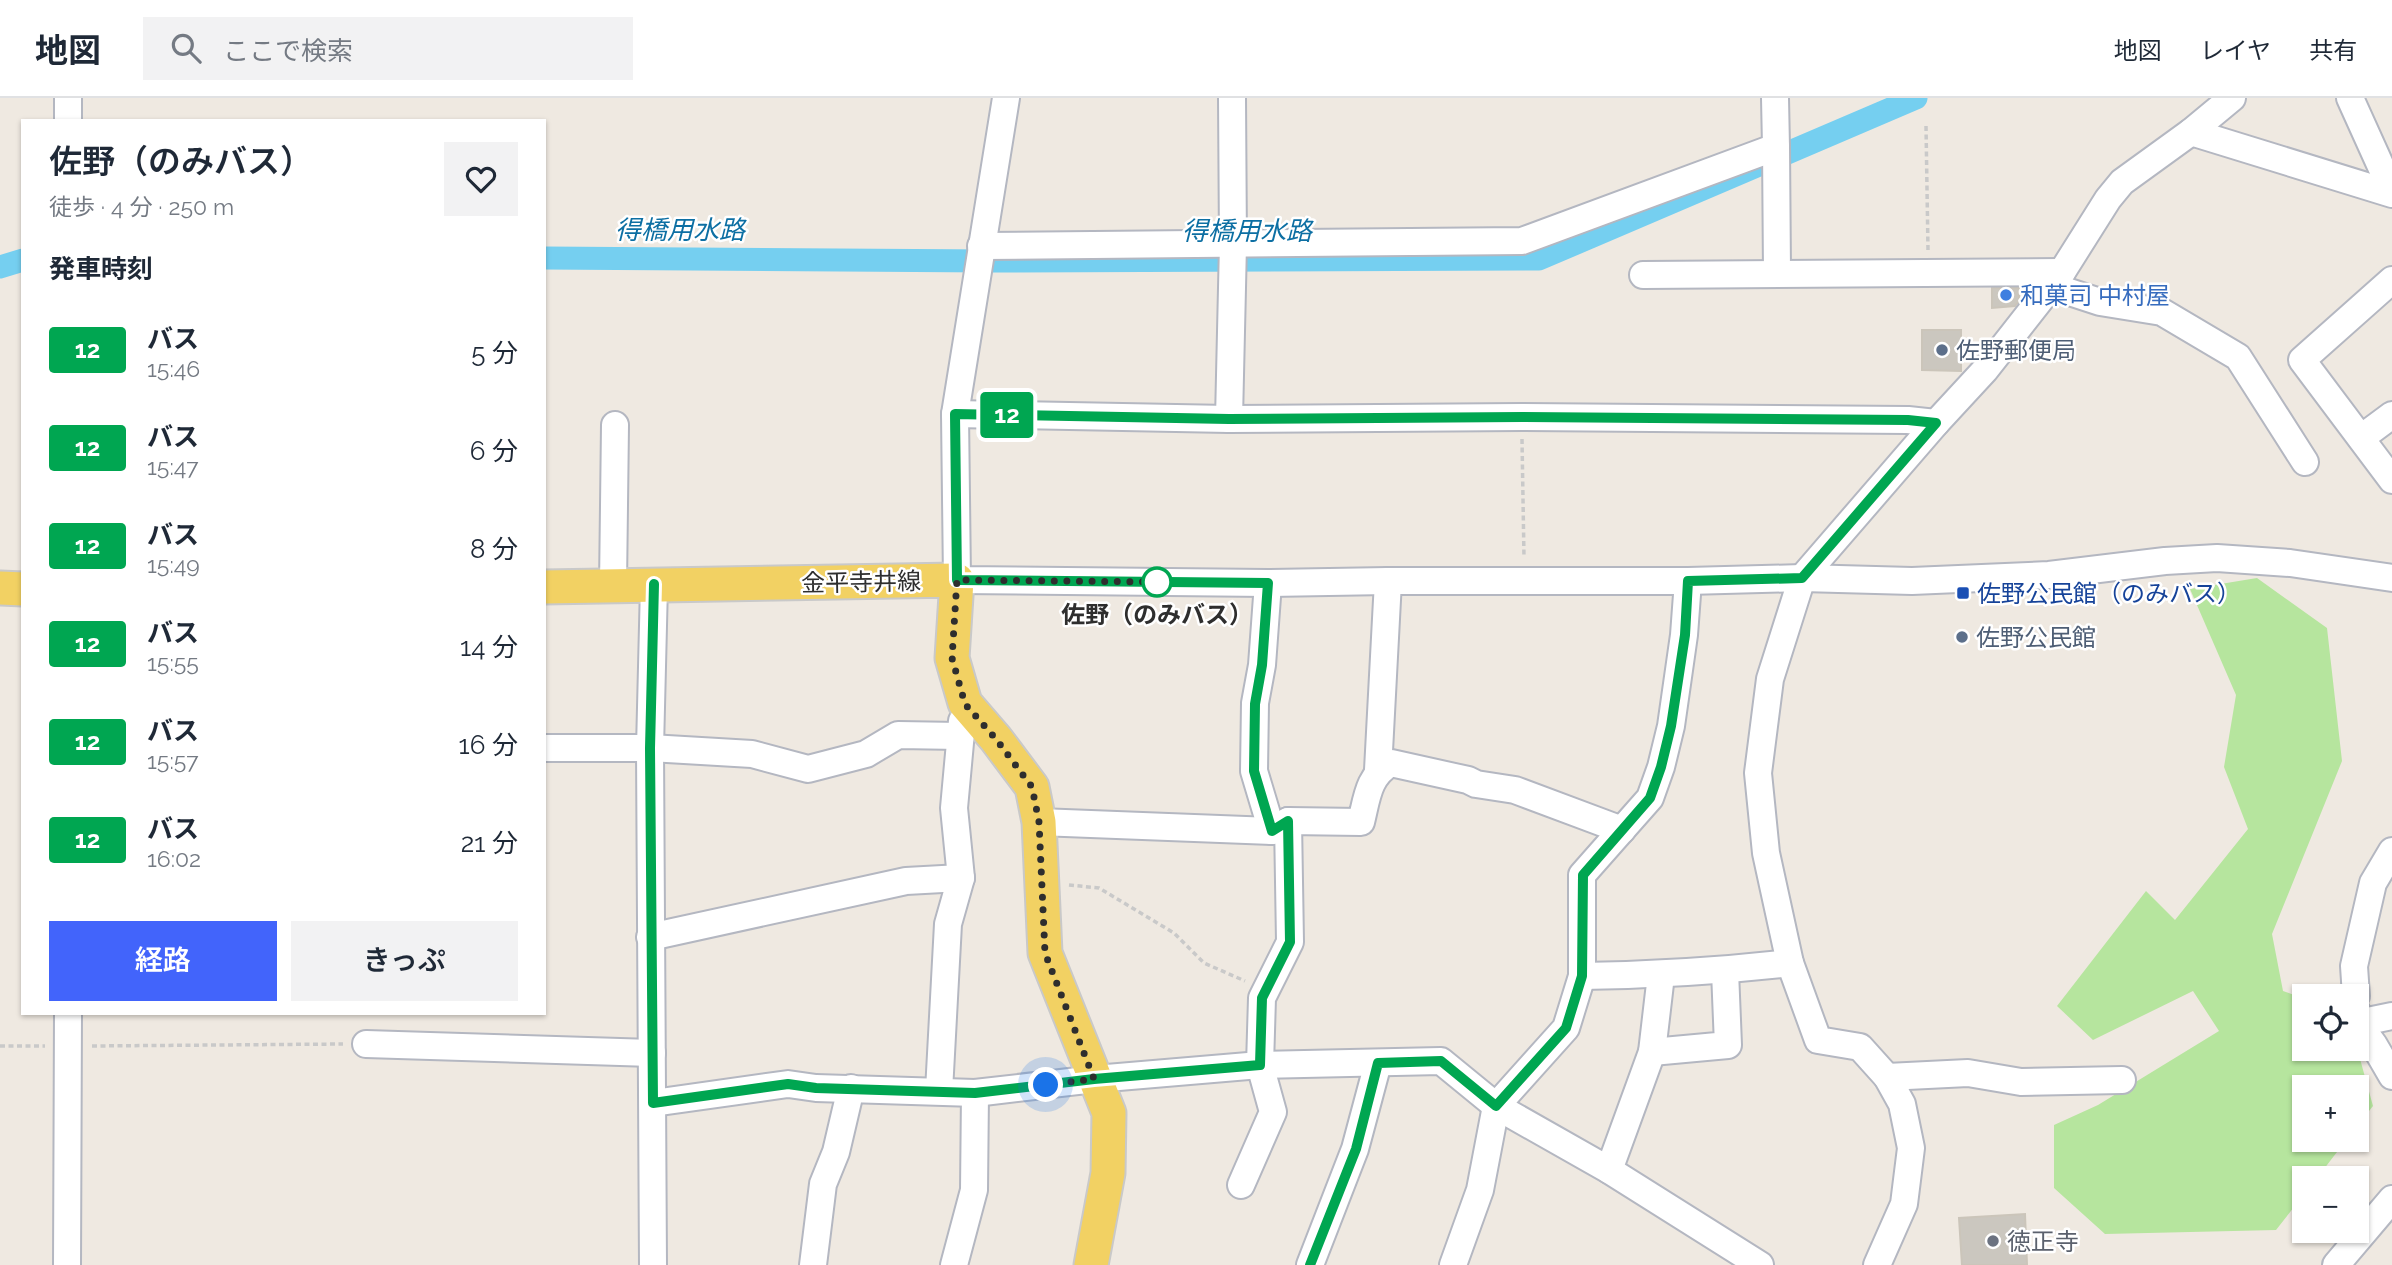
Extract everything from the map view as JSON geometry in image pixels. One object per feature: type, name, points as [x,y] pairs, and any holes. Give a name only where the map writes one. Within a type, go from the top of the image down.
[{"type":"main road","name":"金平寺井線","points":[[546,587],[957,580],[952,658],[965,704],[996,739],[1032,787],[1039,822],[1045,953],[1109,1113],[1108,1173],[1091,1265]]},
{"type":"main road","points":[[0,588],[21,589]]},
{"type":"street","points":[[1006,98],[955,414],[957,580],[1268,583],[1802,578],[1912,581],[2049,575],[2165,561],[2217,558],[2290,563],[2392,578]]},
{"type":"street","points":[[1229,419],[1232,98]]},
{"type":"street","points":[[1775,98],[1777,272]]},
{"type":"street","points":[[1877,1265],[1904,1204],[1911,1148],[1902,1104],[1887,1077],[1860,1047],[1818,1040],[1790,963],[1766,853],[1758,773],[1770,679],[1802,578],[1985,370],[2057,279],[2108,199],[2122,182],[2191,132],[2232,98]]},
{"type":"street","points":[[2350,98],[2392,192]]},
{"type":"street","points":[[2191,132],[2392,192]]},
{"type":"street","points":[[980,255],[1232,254],[1522,241],[1776,147]]},
{"type":"street","points":[[1643,275],[1928,273],[2057,279],[2100,302],[2162,312],[2238,357],[2305,462]]},
{"type":"street","points":[[2392,280],[2302,360],[2392,480]]},
{"type":"street","points":[[955,414],[1229,419],[1522,417],[1908,420],[1936,423]]},
{"type":"street","points":[[2361,438],[2392,415]]},
{"type":"street","points":[[613,586],[615,425]]},
{"type":"street","points":[[1039,822],[1280,826],[1361,822],[1369,787],[1378,770],[1388,581]]},
{"type":"street","points":[[1452,1265],[1480,1190],[1496,1106],[1566,1028],[1582,976],[1583,875],[1650,798],[1661,767],[1671,726],[1685,635],[1688,581]]},
{"type":"street","points":[[1241,1185],[1273,1112],[1260,1065],[1262,998],[1290,942],[1280,826],[1254,771],[1255,704],[1262,665],[1268,583]]},
{"type":"street","points":[[653,1265],[650,748],[654,584]]},
{"type":"street","points":[[939,1091],[948,924],[961,878],[954,808],[965,704]]},
{"type":"street","points":[[546,748],[650,748],[752,754],[808,769],[866,754],[898,735],[960,736]]},
{"type":"street","points":[[1378,770],[1391,763],[1476,784],[1515,790],[1622,830]]},
{"type":"street","points":[[2355,984],[2354,966],[2373,883],[2392,851]]},
{"type":"street","points":[[650,937],[906,880],[961,878]]},
{"type":"street","points":[[1582,976],[1725,971],[1790,963]]},
{"type":"street","points":[[1652,1052],[1728,1045],[1725,971]]},
{"type":"street","points":[[1609,1170],[1652,1052],[1661,975]]},
{"type":"street","points":[[67,1265],[68,1015]]},
{"type":"street","points":[[2369,1020],[2390,1015]]},
{"type":"street","points":[[2369,1038],[2392,1076]]},
{"type":"street","points":[[366,1044],[652,1053]]},
{"type":"street","points":[[653,1103],[788,1084],[816,1088],[975,1093],[1094,1079],[1260,1065],[1441,1061],[1496,1106],[1609,1170],[1743,1261]]},
{"type":"street","points":[[1310,1265],[1356,1149],[1378,1063]]},
{"type":"street","points":[[1887,1077],[1968,1073],[2021,1082],[2122,1080]]},
{"type":"street","points":[[813,1265],[823,1184],[835,1152],[851,1088]]},
{"type":"street","points":[[954,1265],[974,1190],[975,1093]]},
{"type":"street","points":[[2336,1265],[2392,1199]]},
{"type":"path","points":[[1926,126],[1928,273]]},
{"type":"path","points":[[1522,417],[1525,581]]},
{"type":"path","points":[[1042,882],[1099,888],[1174,933],[1204,963],[1267,990]]},
{"type":"path","points":[[0,1046],[366,1044]]},
{"type":"green space","points":[[2257,578],[2327,628],[2342,761],[2272,934],[2283,991],[2292,994],[2292,1061],[2361,1061],[2364,1075],[2292,1075],[2292,1152],[2337,1152],[2326,1166],[2292,1166],[2292,1210],[2276,1230],[2105,1234],[2054,1188],[2054,1125],[2098,1105],[2219,1031],[2193,991],[2093,1040],[2057,1006],[2146,891],[2175,920],[2248,829],[2224,767],[2236,695],[2190,589]]},
{"type":"green space","points":[[2369,1092],[2373,1106],[2369,1111]]},
{"type":"building","name":"和菓司 中村屋","points":[[1992,288],[2019,288],[2019,301],[2015,306],[1992,308]]},
{"type":"building","points":[[1922,330],[1961,330],[1961,371],[1922,370]]},
{"type":"building","name":"徳正寺","points":[[2025,1214],[2027,1265],[1962,1265],[1959,1218]]},
{"type":"waterway","name":"得橋用水路","points":[[546,258],[990,261],[1539,259],[1916,98]]},
{"type":"waterway","name":"得橋用水路","points":[[0,267],[21,261]]},
{"type":"bus line","name":"12","points":[[654,584],[650,748],[653,1103],[788,1084],[816,1088],[975,1093],[1094,1079],[1260,1065],[1262,998],[1290,942],[1288,821],[1272,831],[1254,771],[1255,704],[1262,665],[1268,583],[957,580],[955,414],[1229,419],[1522,417],[1908,420],[1936,423],[1802,578],[1688,581],[1685,635],[1671,726],[1650,798],[1583,875],[1582,976],[1566,1028],[1496,1106],[1441,1061],[1378,1063],[1356,1149],[1310,1265]]},
{"type":"place","name":"和菓司 中村屋","points":[[2006,295]]},
{"type":"place","name":"佐野郵便局","points":[[1942,350]]},
{"type":"place","name":"佐野（のみバス）","points":[[1157,582]]},
{"type":"place","name":"佐野公民館（のみバス）","points":[[1963,593]]},
{"type":"place","name":"佐野公民館","points":[[1962,637]]},
{"type":"place","name":"徳正寺","points":[[1993,1241]]},
{"type":"route","points":[[1046,1085],[1094,1079],[1045,953],[1039,822],[1032,787],[996,739],[965,704],[952,658],[957,580],[1164,582],[1157,582]]}]
